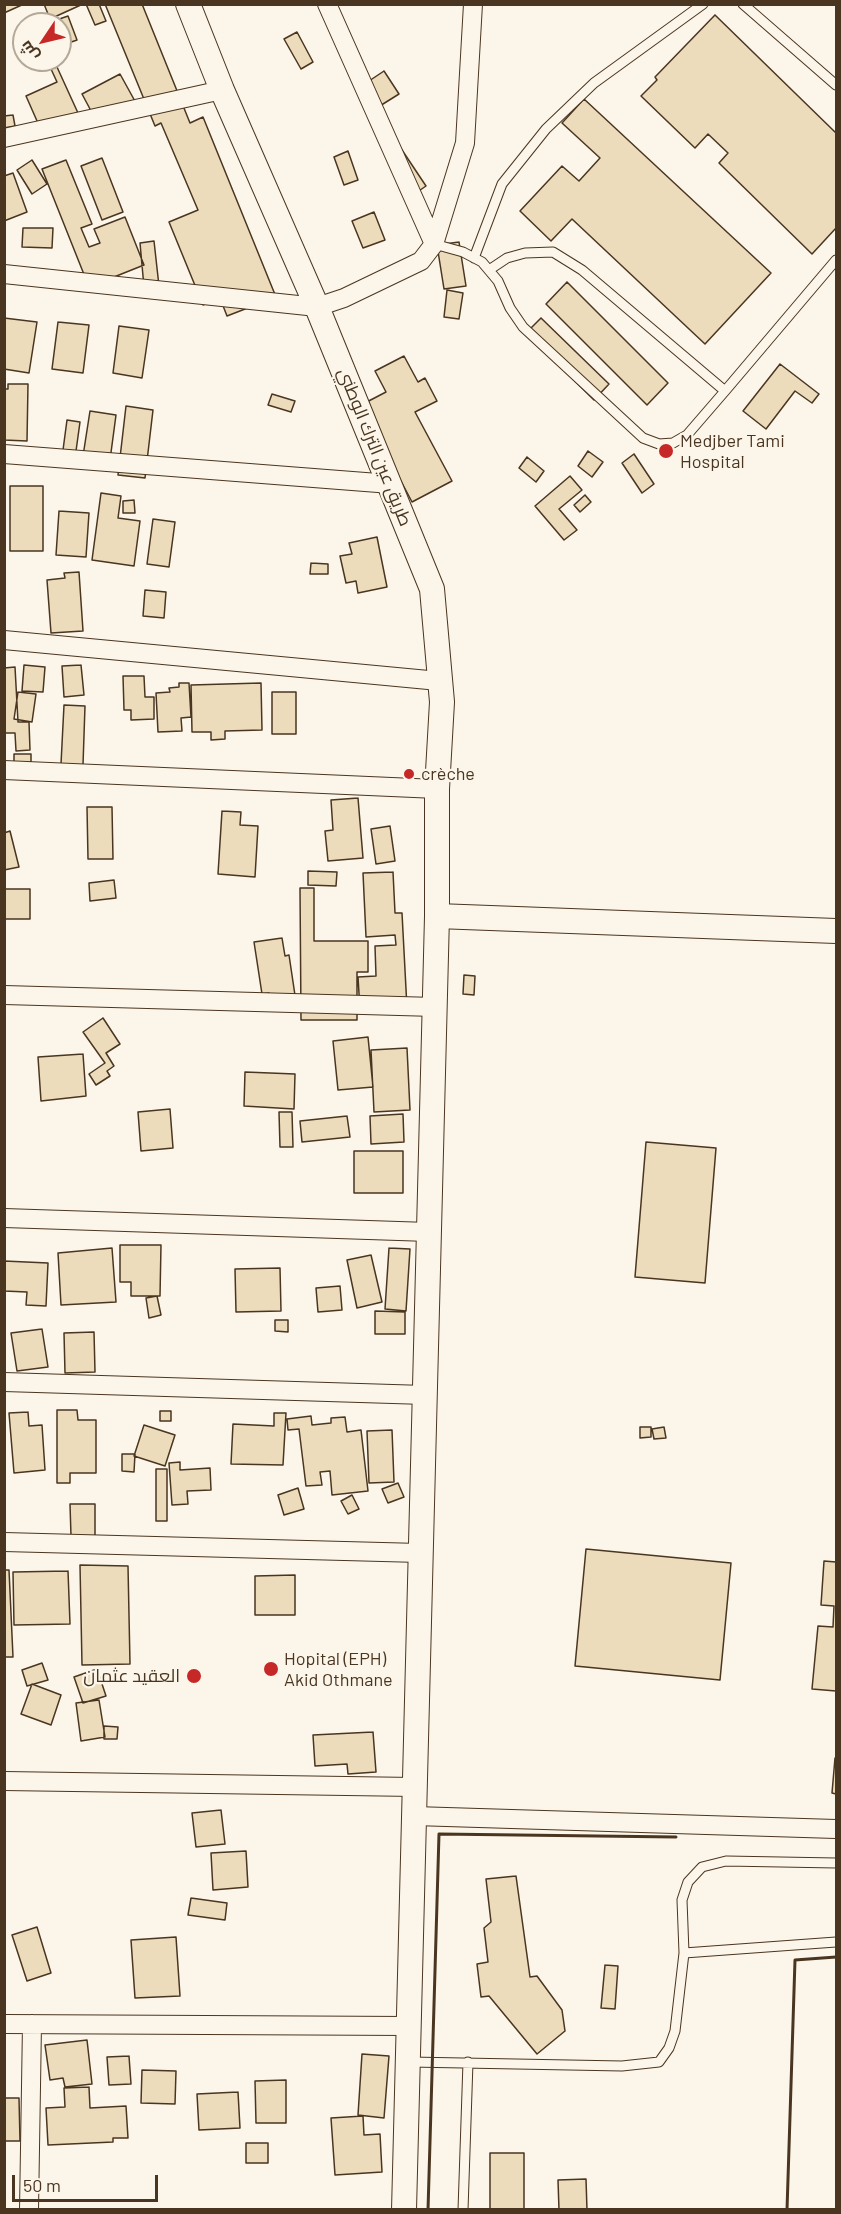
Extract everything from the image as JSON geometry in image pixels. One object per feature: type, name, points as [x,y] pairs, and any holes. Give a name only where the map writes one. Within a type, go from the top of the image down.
[{"type":"main road","name":"طريق عين الترك الوطني","points":[[188,4],[222,90],[391,484],[432,590],[442,702],[437,789],[435,1007],[404,2210]]},
{"type":"main road","points":[[437,916],[837,931]]},
{"type":"street","points":[[327,4],[434,244]]},
{"type":"street","points":[[4,274],[317,307],[401,272],[421,261],[434,244],[465,142],[472,4]]},
{"type":"street","points":[[4,138],[222,90]]},
{"type":"street","points":[[4,454],[391,484]]},
{"type":"street","points":[[4,640],[440,681]]},
{"type":"street","points":[[4,770],[437,789]]},
{"type":"street","points":[[4,995],[435,1007]]},
{"type":"street","points":[[4,1218],[429,1232]]},
{"type":"street","points":[[4,1382],[424,1395]]},
{"type":"street","points":[[4,1542],[420,1553]]},
{"type":"street","points":[[4,1781],[415,1787]]},
{"type":"street","points":[[414,1816],[837,1828]]},
{"type":"street","points":[[4,2024],[408,2026]]},
{"type":"street","points":[[29,2210],[32,2024]]},
{"type":"lane","points":[[474,258],[502,184],[546,129],[594,83],[703,4]]},
{"type":"lane","points":[[743,4],[837,85]]},
{"type":"lane","points":[[434,244],[474,258],[489,270],[523,327],[643,438],[659,444],[673,443],[687,435],[837,260]]},
{"type":"lane","points":[[489,270],[516,255],[553,252],[582,270],[725,391]]},
{"type":"lane","points":[[407,2062],[622,2066],[659,2062],[669,2048],[675,2031],[684,1953],[682,1900],[688,1882],[702,1867],[726,1861],[837,1863]]},
{"type":"lane","points":[[684,1953],[837,1942]]},
{"type":"lane","points":[[463,2210],[468,2062]]},
{"type":"building","points":[[4,4],[24,4],[4,13]]},
{"type":"building","points":[[44,4],[83,4],[65,12],[47,12]]},
{"type":"building","points":[[86,4],[99,4],[106,21],[95,25]]},
{"type":"building","points":[[105,4],[142,4],[190,123],[203,117],[276,297],[227,316],[220,298],[203,305],[169,222],[198,210],[161,123],[155,126]]},
{"type":"building","points":[[715,15],[836,133],[836,228],[812,254],[719,163],[728,153],[708,134],[695,148],[641,96],[657,80],[655,77]]},
{"type":"building","points":[[72,27],[77,40],[72,42]]},
{"type":"building","points":[[297,32],[313,62],[301,69],[284,39]]},
{"type":"building","points":[[384,71],[399,94],[375,109],[360,87]]},
{"type":"building","points":[[52,72],[59,72],[78,113],[41,130],[26,96],[57,82]]},
{"type":"building","points":[[120,74],[136,103],[98,124],[82,94]]},
{"type":"building","points":[[584,99],[771,273],[705,344],[572,219],[551,241],[520,211],[562,166],[579,181],[600,158],[562,123]]},
{"type":"building","points":[[13,115],[15,126],[4,128],[4,116]]},
{"type":"building","points":[[396,141],[426,186],[413,195]]},
{"type":"building","points":[[348,151],[358,180],[344,185],[334,157]]},
{"type":"building","points":[[102,158],[123,212],[102,220],[81,166]]},
{"type":"building","points":[[32,160],[47,184],[32,194],[17,170]]},
{"type":"building","points":[[66,160],[92,224],[81,228],[89,247],[100,243],[94,229],[125,217],[144,265],[89,287],[42,169]]},
{"type":"building","points":[[13,173],[27,212],[4,221],[4,176]]},
{"type":"building","points":[[374,212],[385,240],[363,248],[352,221]]},
{"type":"building","points":[[23,228],[53,228],[52,248],[22,247]]},
{"type":"building","points":[[154,241],[159,286],[144,287],[140,243]]},
{"type":"building","points":[[459,242],[466,286],[444,289],[437,245]]},
{"type":"building","points":[[567,282],[668,383],[647,405],[546,304]]},
{"type":"building","points":[[447,290],[463,293],[459,319],[444,317]]},
{"type":"building","points":[[4,318],[37,322],[29,373],[4,369]]},
{"type":"building","points":[[541,318],[609,384],[594,400],[526,333]]},
{"type":"building","points":[[58,322],[89,325],[83,373],[52,369]]},
{"type":"building","points":[[119,326],[149,330],[142,378],[113,373]]},
{"type":"building","points":[[404,356],[418,382],[425,378],[437,401],[415,412],[452,481],[412,502],[361,405],[386,392],[375,371]]},
{"type":"building","points":[[780,364],[819,394],[812,403],[795,391],[766,429],[743,411]]},
{"type":"building","points":[[8,384],[28,384],[27,441],[4,440],[4,389],[8,389]]},
{"type":"building","points":[[272,394],[295,401],[291,412],[268,405]]},
{"type":"building","points":[[126,406],[153,410],[145,478],[118,475]]},
{"type":"building","points":[[90,411],[116,415],[110,460],[83,456]]},
{"type":"building","points":[[67,420],[80,422],[76,451],[63,450]]},
{"type":"building","points":[[588,451],[603,462],[592,477],[578,466]]},
{"type":"building","points":[[634,454],[654,484],[642,493],[622,463]]},
{"type":"building","points":[[527,457],[544,471],[536,482],[519,468]]},
{"type":"building","points":[[570,476],[582,490],[559,509],[577,530],[564,540],[535,506]]},
{"type":"building","points":[[10,486],[43,486],[43,551],[10,551]]},
{"type":"building","points":[[101,493],[121,496],[118,518],[140,521],[134,566],[92,560]]},
{"type":"building","points":[[585,495],[591,502],[580,512],[574,505]]},
{"type":"building","points":[[134,500],[135,513],[123,513],[123,501]]},
{"type":"building","points":[[59,511],[89,513],[86,557],[56,555]]},
{"type":"building","points":[[153,519],[175,522],[169,567],[147,564]]},
{"type":"building","points":[[377,537],[387,587],[358,593],[356,581],[346,583],[340,556],[352,554],[349,543]]},
{"type":"building","points":[[311,563],[328,564],[328,574],[310,574]]},
{"type":"building","points":[[79,572],[83,631],[51,633],[47,580],[65,578],[64,573]]},
{"type":"building","points":[[145,590],[166,592],[164,618],[143,616]]},
{"type":"building","points":[[24,665],[45,667],[43,692],[22,691]]},
{"type":"building","points":[[81,665],[84,695],[64,697],[62,666]]},
{"type":"building","points":[[15,667],[18,722],[29,722],[30,750],[16,751],[15,733],[4,733],[4,668]]},
{"type":"building","points":[[123,676],[144,676],[145,697],[154,697],[154,719],[131,720],[131,710],[124,710]]},
{"type":"building","points":[[179,683],[189,683],[191,717],[181,718],[182,731],[158,732],[156,693],[170,692],[169,688],[179,687]]},
{"type":"building","points":[[261,683],[262,730],[225,731],[225,739],[211,740],[211,732],[192,732],[191,685]]},
{"type":"building","points":[[18,692],[36,694],[32,722],[14,719]]},
{"type":"building","points":[[272,692],[296,692],[296,734],[272,734]]},
{"type":"building","points":[[64,705],[85,706],[83,765],[61,764]]},
{"type":"building","points":[[14,754],[31,754],[31,771],[14,771]]},
{"type":"building","points":[[358,798],[363,858],[328,861],[325,831],[333,830],[331,800]]},
{"type":"building","points":[[87,807],[112,807],[113,859],[88,859]]},
{"type":"building","points":[[222,811],[241,812],[240,825],[258,826],[255,877],[218,874]]},
{"type":"building","points":[[390,826],[395,861],[376,864],[371,829]]},
{"type":"building","points":[[10,831],[19,867],[4,870],[4,833]]},
{"type":"building","points":[[308,871],[337,872],[336,886],[308,885]]},
{"type":"building","points":[[393,872],[395,913],[402,913],[407,1008],[360,1010],[358,977],[376,976],[375,946],[396,945],[395,935],[366,937],[363,873]]},
{"type":"building","points":[[114,880],[116,898],[90,901],[89,883]]},
{"type":"building","points":[[300,888],[314,888],[314,941],[368,941],[368,972],[357,972],[357,1020],[301,1020]]},
{"type":"building","points":[[4,889],[30,889],[30,919],[4,919]]},
{"type":"building","points":[[282,938],[285,956],[289,955],[296,1002],[271,1006],[269,993],[262,994],[254,942]]},
{"type":"building","points":[[464,975],[475,976],[474,995],[463,994]]},
{"type":"building","points":[[103,1018],[120,1044],[106,1053],[114,1066],[107,1071],[110,1076],[96,1085],[89,1074],[105,1063],[83,1032]]},
{"type":"building","points":[[368,1037],[373,1087],[338,1090],[333,1041]]},
{"type":"building","points":[[407,1048],[410,1110],[374,1112],[371,1050]]},
{"type":"building","points":[[83,1054],[86,1096],[41,1101],[38,1057]]},
{"type":"building","points":[[245,1072],[295,1074],[294,1109],[244,1106]]},
{"type":"building","points":[[170,1109],[173,1148],[141,1151],[138,1112]]},
{"type":"building","points":[[279,1112],[292,1112],[293,1147],[280,1147]]},
{"type":"building","points":[[403,1114],[404,1142],[371,1144],[370,1116]]},
{"type":"building","points":[[347,1116],[350,1137],[302,1142],[300,1121]]},
{"type":"building","points":[[646,1142],[716,1148],[705,1283],[635,1277]]},
{"type":"building","points":[[354,1151],[403,1151],[403,1193],[354,1193]]},
{"type":"building","points":[[120,1245],[161,1245],[160,1296],[131,1296],[131,1282],[120,1282]]},
{"type":"building","points":[[112,1248],[116,1302],[61,1305],[58,1253]]},
{"type":"building","points":[[389,1248],[410,1249],[406,1311],[385,1309]]},
{"type":"building","points":[[371,1255],[382,1302],[357,1308],[347,1260]]},
{"type":"building","points":[[4,1261],[48,1263],[46,1306],[26,1305],[27,1292],[4,1291]]},
{"type":"building","points":[[280,1268],[281,1311],[236,1312],[235,1269]]},
{"type":"building","points":[[340,1286],[342,1310],[318,1312],[316,1288]]},
{"type":"building","points":[[157,1296],[161,1315],[149,1318],[146,1298]]},
{"type":"building","points":[[375,1311],[405,1312],[405,1334],[375,1334]]},
{"type":"building","points":[[275,1320],[288,1320],[288,1332],[275,1331]]},
{"type":"building","points":[[42,1329],[48,1367],[17,1371],[11,1333]]},
{"type":"building","points":[[94,1332],[95,1372],[65,1373],[64,1333]]},
{"type":"building","points":[[57,1410],[77,1410],[78,1420],[96,1420],[96,1473],[70,1473],[70,1483],[57,1483]]},
{"type":"building","points":[[160,1411],[171,1411],[171,1421],[160,1421]]},
{"type":"building","points":[[28,1412],[29,1426],[42,1425],[45,1470],[14,1473],[9,1413]]},
{"type":"building","points":[[274,1413],[286,1413],[283,1465],[231,1464],[233,1424],[274,1426]]},
{"type":"building","points":[[311,1416],[312,1425],[331,1423],[331,1418],[345,1417],[347,1432],[361,1430],[368,1491],[332,1495],[330,1471],[320,1472],[322,1485],[306,1486],[299,1429],[288,1430],[287,1419]]},
{"type":"building","points":[[144,1425],[175,1435],[165,1466],[134,1456]]},
{"type":"building","points":[[640,1427],[651,1427],[651,1437],[640,1438]]},
{"type":"building","points":[[664,1427],[666,1438],[654,1439],[652,1429]]},
{"type":"building","points":[[392,1430],[394,1482],[369,1483],[367,1431]]},
{"type":"building","points":[[122,1454],[135,1454],[134,1472],[122,1471]]},
{"type":"building","points":[[180,1462],[180,1470],[210,1468],[211,1490],[187,1491],[188,1504],[172,1505],[169,1463]]},
{"type":"building","points":[[156,1469],[167,1469],[167,1521],[156,1521]]},
{"type":"building","points":[[398,1483],[404,1497],[388,1503],[382,1489]]},
{"type":"building","points":[[298,1488],[304,1509],[284,1515],[278,1495]]},
{"type":"building","points":[[352,1495],[359,1509],[348,1514],[341,1501]]},
{"type":"building","points":[[70,1504],[95,1504],[95,1536],[71,1536]]},
{"type":"building","points":[[586,1549],[731,1563],[720,1680],[575,1666]]},
{"type":"building","points":[[824,1561],[836,1562],[836,1691],[812,1689],[818,1626],[833,1627],[834,1606],[821,1605]]},
{"type":"building","points":[[80,1565],[128,1566],[130,1664],[82,1665]]},
{"type":"building","points":[[4,1570],[9,1570],[13,1657],[4,1657]]},
{"type":"building","points":[[68,1571],[70,1624],[14,1625],[13,1572]]},
{"type":"building","points":[[295,1575],[295,1615],[255,1615],[255,1576]]},
{"type":"building","points":[[42,1663],[48,1680],[27,1686],[22,1670]]},
{"type":"building","points":[[97,1669],[106,1696],[83,1703],[74,1677]]},
{"type":"building","points":[[32,1684],[61,1695],[51,1725],[21,1714]]},
{"type":"building","points":[[99,1700],[105,1737],[81,1741],[76,1703]]},
{"type":"building","points":[[104,1726],[118,1727],[117,1739],[104,1739]]},
{"type":"building","points":[[373,1732],[376,1772],[348,1774],[347,1764],[315,1766],[313,1735]]},
{"type":"building","points":[[836,1758],[836,1794],[832,1793]]},
{"type":"building","points":[[221,1810],[225,1844],[196,1847],[192,1813]]},
{"type":"building","points":[[246,1851],[248,1887],[213,1890],[211,1853]]},
{"type":"building","points":[[516,1876],[530,1977],[537,1976],[562,2010],[565,2031],[537,2054],[489,1996],[481,1997],[477,1964],[488,1962],[484,1928],[491,1922],[486,1879]]},
{"type":"building","points":[[191,1898],[227,1903],[225,1920],[188,1915]]},
{"type":"building","points":[[37,1927],[51,1973],[27,1981],[12,1935]]},
{"type":"building","points":[[176,1937],[180,1996],[135,1998],[131,1940]]},
{"type":"building","points":[[605,1965],[618,1966],[615,2009],[601,2008]]},
{"type":"building","points":[[87,2040],[92,2084],[65,2087],[63,2078],[50,2080],[45,2045]]},
{"type":"building","points":[[362,2054],[389,2056],[384,2118],[358,2115]]},
{"type":"building","points":[[129,2056],[131,2084],[109,2085],[107,2057]]},
{"type":"building","points":[[142,2070],[176,2071],[175,2104],[141,2103]]},
{"type":"building","points":[[286,2080],[286,2123],[256,2123],[255,2081]]},
{"type":"building","points":[[89,2087],[90,2108],[126,2106],[128,2138],[113,2138],[113,2142],[48,2145],[46,2108],[65,2107],[64,2088]]},
{"type":"building","points":[[238,2092],[240,2128],[199,2130],[197,2094]]},
{"type":"building","points":[[4,2098],[19,2098],[20,2141],[4,2141]]},
{"type":"building","points":[[363,2116],[364,2135],[380,2134],[382,2172],[335,2175],[331,2118]]},
{"type":"building","points":[[246,2143],[268,2143],[268,2163],[246,2163]]},
{"type":"building","points":[[490,2153],[524,2153],[524,2209],[490,2209]]},
{"type":"building","points":[[586,2179],[587,2210],[559,2210],[558,2180]]},
{"type":"wall","points":[[428,2210],[439,1834],[676,1837]]},
{"type":"wall","points":[[787,2210],[795,1960],[836,1957]]},
{"type":"place","name":"Medjber Tami Hospital","points":[[666,451]]},
{"type":"place","name":"crèche","points":[[409,774]]},
{"type":"place","name":"Hopital (EPH) Akid Othmane","points":[[271,1669]]},
{"type":"place","name":"العقيد عثمان","points":[[194,1676]]}]
